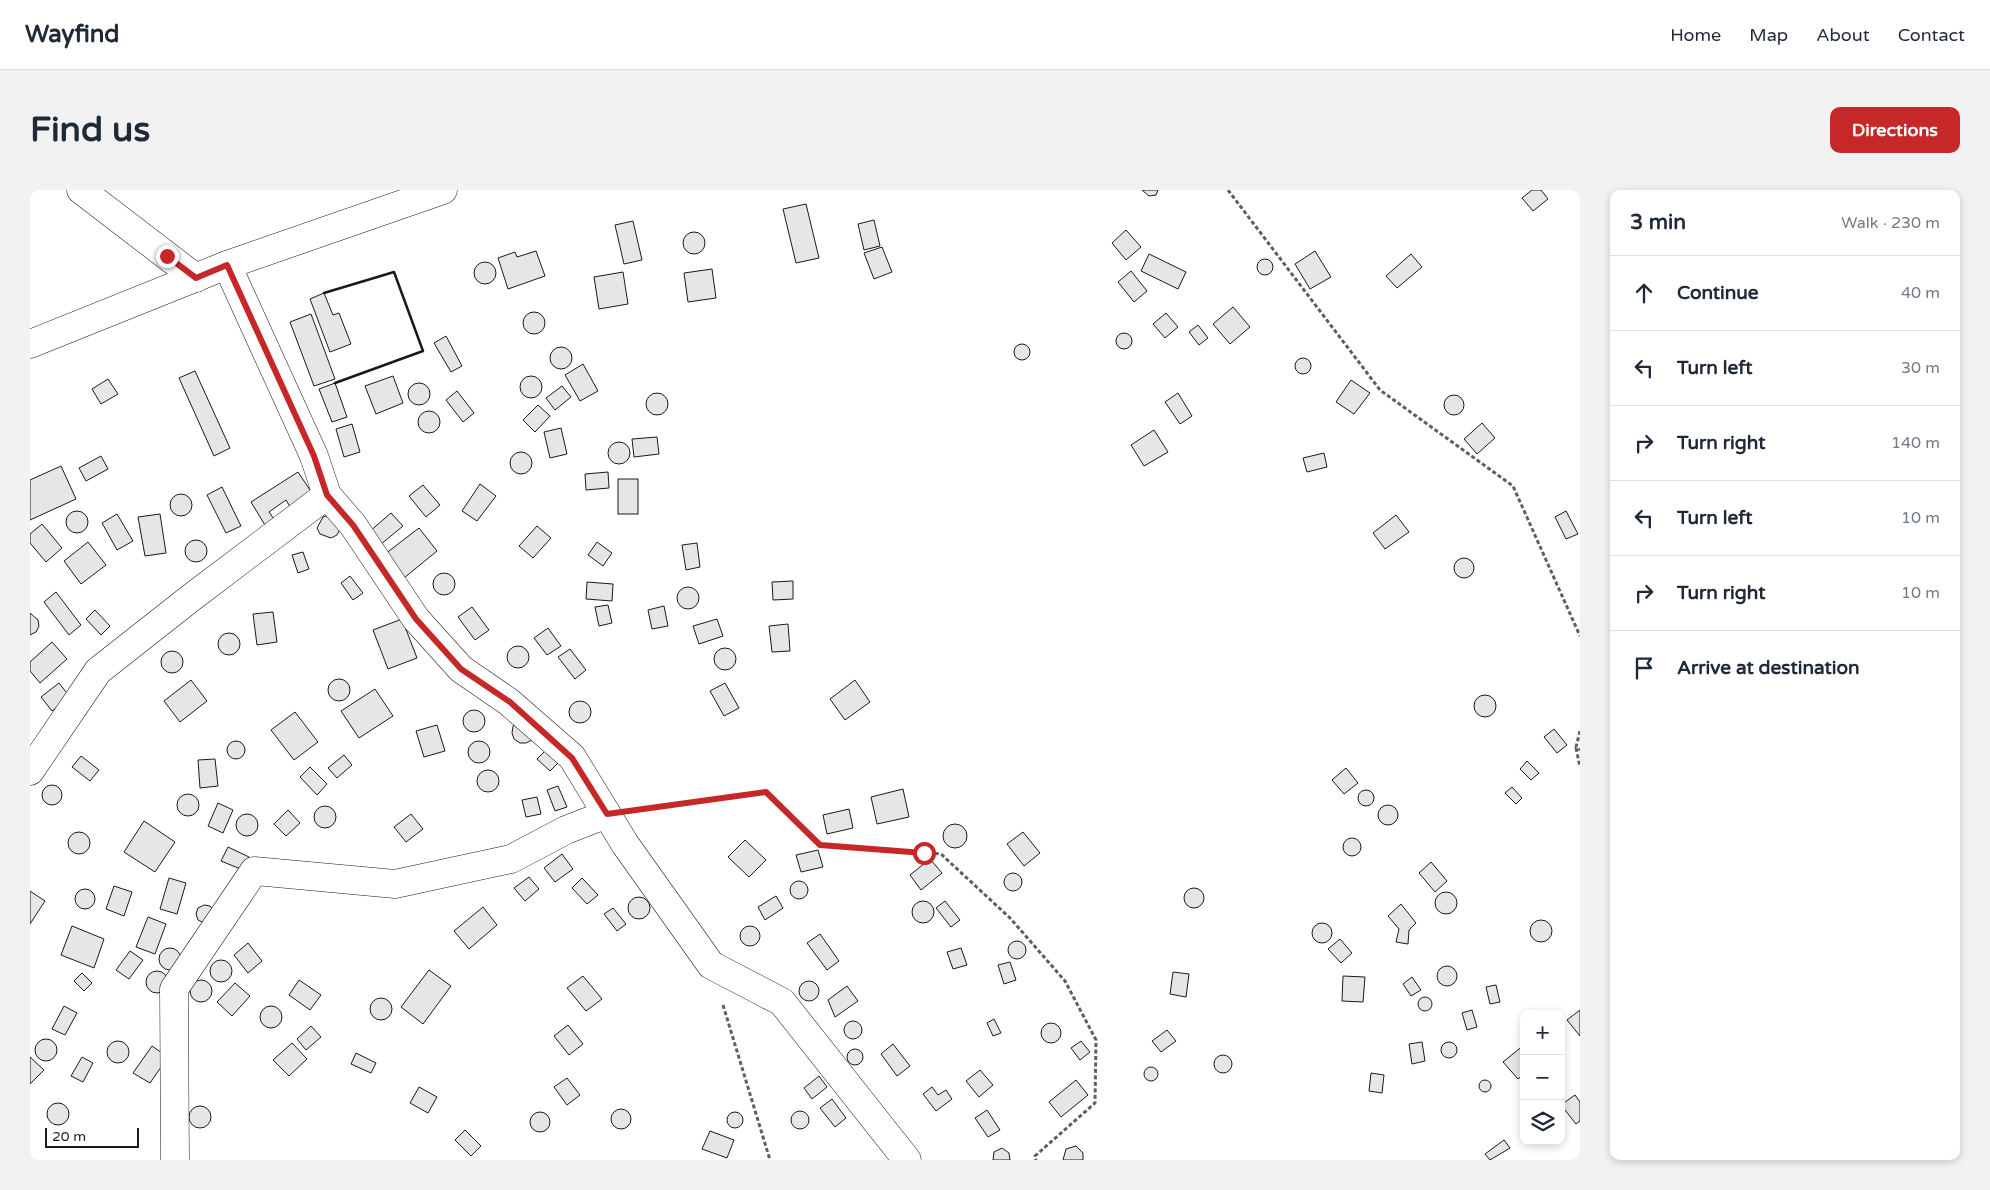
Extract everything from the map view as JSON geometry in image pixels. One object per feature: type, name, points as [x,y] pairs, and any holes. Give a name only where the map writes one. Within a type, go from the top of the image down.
[{"type":"street","points":[[81,190],[196,278]]},
{"type":"street","points":[[30,344],[227,265],[443,190]]},
{"type":"street","points":[[227,265],[314,456],[327,495],[353,525],[416,619],[461,669],[510,702],[572,758],[625,844],[711,965],[782,1002],[907,1160]]},
{"type":"street","points":[[30,771],[98,671],[327,495]]},
{"type":"street","points":[[175,1160],[174,989],[254,871],[395,884],[511,859],[566,830],[607,814]]},
{"type":"path","points":[[1228,190],[1380,390],[1513,486],[1580,636]]},
{"type":"path","points":[[1580,731],[1576,747],[1580,767]]},
{"type":"path","points":[[1576,747],[1580,750]]},
{"type":"path","points":[[607,814],[766,792],[820,845],[941,854],[1010,918],[1065,981],[1096,1040],[1095,1103],[1035,1156],[1036,1160]]},
{"type":"path","points":[[711,965],[770,1160]]},
{"type":"building","points":[[1142,190],[1158,190],[1156,195],[1149,196]]},
{"type":"building","points":[[1532,190],[1541,190],[1548,199],[1533,211],[1522,198]]},
{"type":"building","points":[[806,204],[819,258],[796,263],[783,209]]},
{"type":"building","points":[[874,220],[880,246],[864,250],[858,224]]},
{"type":"building","points":[[633,221],[642,260],[624,264],[615,225]]},
{"type":"building","points":[[1126,230],[1141,247],[1126,260],[1112,243]]},
{"type":"building","points":[[690,232],[698,232],[705,239],[705,247],[698,254],[690,254],[683,247],[683,239]]},
{"type":"building","points":[[882,247],[892,272],[874,279],[864,253]]},
{"type":"building","points":[[536,251],[545,276],[508,289],[498,258],[515,252],[517,257]]},
{"type":"building","points":[[1315,251],[1331,277],[1310,289],[1295,264]]},
{"type":"building","points":[[1149,254],[1186,272],[1178,289],[1141,271]]},
{"type":"building","points":[[1411,254],[1422,267],[1397,288],[1386,276]]},
{"type":"building","points":[[1262,259],[1268,259],[1273,264],[1271,273],[1262,275],[1257,270],[1257,264]]},
{"type":"building","points":[[481,262],[489,262],[496,269],[496,277],[489,284],[481,284],[474,277],[474,269]]},
{"type":"building","points":[[712,269],[716,298],[688,302],[684,273]]},
{"type":"building","points":[[1131,271],[1147,291],[1134,302],[1118,282]]},
{"type":"building","points":[[623,272],[628,304],[599,309],[594,277]]},
{"type":"building","points":[[324,293],[333,315],[339,313],[351,344],[330,352],[310,299]]},
{"type":"building","points":[[1233,307],[1250,327],[1230,344],[1213,324]]},
{"type":"building","points":[[530,312],[538,312],[545,319],[545,327],[538,334],[530,334],[523,327],[523,319]]},
{"type":"building","points":[[1166,313],[1178,327],[1165,338],[1153,324]]},
{"type":"building","points":[[311,314],[335,379],[314,386],[290,322]]},
{"type":"building","points":[[1198,325],[1208,338],[1199,345],[1189,332]]},
{"type":"building","points":[[1121,333],[1127,333],[1132,338],[1130,347],[1121,349],[1116,344],[1116,338]]},
{"type":"building","points":[[446,336],[462,366],[451,372],[434,343]]},
{"type":"building","points":[[1019,344],[1025,344],[1030,349],[1028,358],[1019,360],[1014,355],[1014,349]]},
{"type":"building","points":[[557,347],[565,347],[572,354],[572,362],[565,369],[557,369],[550,362],[550,354]]},
{"type":"building","points":[[1300,358],[1306,358],[1311,363],[1309,372],[1300,374],[1295,369],[1295,363]]},
{"type":"building","points":[[583,364],[598,391],[580,401],[565,375]]},
{"type":"building","points":[[195,371],[230,448],[214,456],[179,378]]},
{"type":"building","points":[[393,376],[403,403],[376,414],[365,386]]},
{"type":"building","points":[[527,376],[535,376],[542,383],[542,391],[535,398],[527,398],[520,391],[520,383]]},
{"type":"building","points":[[108,379],[118,394],[101,404],[92,389]]},
{"type":"building","points":[[1351,380],[1370,393],[1354,414],[1336,402]]},
{"type":"building","points":[[335,383],[347,417],[332,422],[319,389]]},
{"type":"building","points":[[415,383],[423,383],[430,390],[430,398],[423,405],[415,405],[408,398],[408,390]]},
{"type":"building","points":[[562,386],[571,397],[555,410],[546,398]]},
{"type":"building","points":[[457,391],[474,413],[463,422],[446,400]]},
{"type":"building","points":[[653,393],[661,393],[668,400],[668,408],[661,415],[653,415],[646,408],[646,400]]},
{"type":"building","points":[[1178,393],[1192,416],[1180,424],[1165,402]]},
{"type":"building","points":[[1454,395],[1461,398],[1464,405],[1461,412],[1454,415],[1447,412],[1444,405],[1447,398]]},
{"type":"building","points":[[538,405],[550,416],[535,432],[523,420]]},
{"type":"building","points":[[425,411],[433,411],[440,418],[440,426],[433,433],[425,433],[418,426],[418,418]]},
{"type":"building","points":[[1482,423],[1495,438],[1477,454],[1464,439]]},
{"type":"building","points":[[352,424],[360,452],[344,457],[336,429]]},
{"type":"building","points":[[561,428],[567,454],[550,458],[544,432]]},
{"type":"building","points":[[1154,430],[1168,452],[1144,466],[1131,445]]},
{"type":"building","points":[[657,437],[659,454],[634,457],[632,439]]},
{"type":"building","points":[[615,442],[623,442],[630,449],[630,457],[623,464],[615,464],[608,457],[608,449]]},
{"type":"building","points":[[517,452],[525,452],[532,459],[532,467],[525,474],[517,474],[510,467],[510,459]]},
{"type":"building","points":[[1324,453],[1327,467],[1307,472],[1303,458]]},
{"type":"building","points":[[101,456],[108,469],[86,481],[79,468]]},
{"type":"building","points":[[61,466],[76,499],[30,520],[30,480]]},
{"type":"building","points":[[298,472],[314,496],[292,510],[286,500],[269,512],[274,519],[265,525],[251,502]]},
{"type":"building","points":[[608,472],[609,488],[586,490],[585,474]]},
{"type":"building","points":[[618,479],[638,479],[638,514],[618,514]]},
{"type":"building","points":[[480,484],[496,496],[477,521],[462,511]]},
{"type":"building","points":[[423,485],[440,505],[426,517],[409,496]]},
{"type":"building","points":[[222,487],[241,526],[226,533],[207,495]]},
{"type":"building","points":[[177,494],[185,494],[192,501],[192,509],[185,516],[177,516],[170,509],[170,501]]},
{"type":"building","points":[[73,511],[81,511],[88,518],[88,526],[81,533],[73,533],[66,526],[66,518]]},
{"type":"building","points":[[1566,511],[1578,534],[1566,539],[1555,517]]},
{"type":"building","points":[[391,513],[403,526],[380,545],[369,532]]},
{"type":"building","points":[[117,514],[133,541],[117,550],[102,523]]},
{"type":"building","points":[[160,514],[166,553],[145,556],[138,517]]},
{"type":"building","points":[[330,515],[340,529],[337,535],[331,538],[320,534],[317,528],[323,517]]},
{"type":"building","points":[[1396,515],[1409,532],[1385,549],[1373,533]]},
{"type":"building","points":[[42,524],[62,548],[46,562],[30,543],[30,534]]},
{"type":"building","points":[[537,526],[551,538],[533,558],[519,546]]},
{"type":"building","points":[[419,528],[437,551],[404,578],[385,554]]},
{"type":"building","points":[[192,540],[200,540],[207,547],[207,555],[200,562],[192,562],[185,555],[185,547]]},
{"type":"building","points":[[88,542],[106,565],[81,584],[64,561]]},
{"type":"building","points":[[597,542],[612,553],[603,566],[588,555]]},
{"type":"building","points":[[697,543],[700,567],[686,570],[682,545]]},
{"type":"building","points":[[303,552],[309,569],[298,573],[292,555]]},
{"type":"building","points":[[1464,558],[1471,561],[1474,568],[1471,575],[1464,578],[1457,575],[1454,568],[1457,561]]},
{"type":"building","points":[[440,573],[448,573],[455,580],[455,588],[448,595],[440,595],[433,588],[433,580]]},
{"type":"building","points":[[350,576],[363,593],[353,600],[341,583]]},
{"type":"building","points":[[793,581],[793,599],[773,600],[772,582]]},
{"type":"building","points":[[587,582],[613,584],[612,601],[586,599]]},
{"type":"building","points":[[684,587],[692,587],[699,594],[699,602],[692,609],[684,609],[677,602],[677,594]]},
{"type":"building","points":[[56,592],[81,625],[69,635],[44,602]]},
{"type":"building","points":[[608,605],[612,623],[599,626],[595,607]]},
{"type":"building","points":[[664,606],[668,626],[652,629],[648,610]]},
{"type":"building","points":[[472,607],[489,630],[475,640],[458,617]]},
{"type":"building","points":[[95,610],[110,626],[101,635],[86,619]]},
{"type":"building","points":[[273,612],[277,642],[257,645],[253,614]]},
{"type":"building","points":[[30,613],[38,620],[39,626],[36,632],[30,635]]},
{"type":"building","points":[[402,619],[417,658],[388,669],[373,630]]},
{"type":"building","points":[[717,619],[723,636],[699,644],[693,626]]},
{"type":"building","points":[[788,624],[790,651],[772,652],[769,626]]},
{"type":"building","points":[[548,628],[561,646],[547,655],[534,638]]},
{"type":"building","points":[[225,633],[233,633],[240,640],[240,648],[233,655],[225,655],[218,648],[218,640]]},
{"type":"building","points":[[52,642],[67,659],[40,683],[30,671],[30,662]]},
{"type":"building","points":[[514,646],[522,646],[529,653],[529,661],[522,668],[514,668],[507,661],[507,653]]},
{"type":"building","points":[[721,648],[729,648],[736,655],[736,663],[729,670],[721,670],[714,663],[714,655]]},
{"type":"building","points":[[570,649],[586,670],[575,679],[558,657]]},
{"type":"building","points":[[172,651],[180,654],[183,662],[180,670],[172,673],[164,670],[161,662],[164,654]]},
{"type":"building","points":[[335,679],[343,679],[350,686],[350,694],[343,701],[335,701],[328,694],[328,686]]},
{"type":"building","points":[[191,680],[207,701],[180,722],[164,701]]},
{"type":"building","points":[[855,680],[870,702],[845,720],[830,699]]},
{"type":"building","points":[[59,683],[70,697],[52,711],[41,697]]},
{"type":"building","points":[[725,683],[739,708],[724,716],[710,691]]},
{"type":"building","points":[[375,689],[393,716],[359,738],[341,711]]},
{"type":"building","points":[[1485,695],[1495,702],[1496,706],[1489,716],[1485,717],[1475,710],[1474,706],[1481,696]]},
{"type":"building","points":[[576,701],[584,701],[591,708],[591,716],[584,723],[576,723],[569,716],[569,708]]},
{"type":"building","points":[[470,710],[478,710],[485,717],[485,725],[478,732],[470,732],[463,725],[463,717]]},
{"type":"building","points":[[295,712],[318,742],[294,760],[271,730]]},
{"type":"building","points":[[518,721],[532,740],[520,743],[514,739],[512,733],[513,726]]},
{"type":"building","points":[[437,725],[445,751],[424,757],[416,731]]},
{"type":"building","points":[[1554,729],[1567,745],[1557,753],[1544,737]]},
{"type":"building","points":[[232,741],[240,741],[245,746],[243,757],[232,759],[227,754],[227,746]]},
{"type":"building","points":[[475,741],[483,741],[490,748],[490,756],[483,763],[475,763],[468,756],[468,748]]},
{"type":"building","points":[[547,749],[559,762],[550,771],[537,759]]},
{"type":"building","points":[[344,755],[352,765],[337,778],[328,768]]},
{"type":"building","points":[[81,756],[99,770],[90,781],[72,767]]},
{"type":"building","points":[[215,759],[218,786],[200,788],[198,760]]},
{"type":"building","points":[[1527,761],[1539,773],[1531,780],[1520,769]]},
{"type":"building","points":[[310,767],[327,784],[317,795],[300,777]]},
{"type":"building","points":[[1346,768],[1358,783],[1344,794],[1332,780]]},
{"type":"building","points":[[484,770],[492,770],[499,777],[499,785],[492,792],[484,792],[477,785],[477,777]]},
{"type":"building","points":[[52,785],[59,788],[62,795],[59,802],[52,805],[45,802],[42,795],[45,788]]},
{"type":"building","points":[[558,786],[567,807],[555,811],[547,790]]},
{"type":"building","points":[[1512,787],[1522,798],[1516,804],[1505,793]]},
{"type":"building","points":[[903,789],[909,817],[877,824],[871,797]]},
{"type":"building","points":[[1366,790],[1372,792],[1374,798],[1372,804],[1366,806],[1360,804],[1358,798],[1360,792]]},
{"type":"building","points":[[188,794],[196,797],[199,805],[196,813],[188,816],[180,813],[177,805],[180,797]]},
{"type":"building","points":[[537,797],[541,814],[526,817],[522,800]]},
{"type":"building","points":[[218,803],[233,810],[223,833],[208,826]]},
{"type":"building","points":[[1388,805],[1395,808],[1398,815],[1395,822],[1388,825],[1381,822],[1378,815],[1381,808]]},
{"type":"building","points":[[321,806],[329,806],[336,813],[336,821],[329,828],[321,828],[314,821],[314,813]]},
{"type":"building","points":[[849,809],[853,828],[827,834],[823,815]]},
{"type":"building","points":[[288,810],[300,823],[286,836],[274,824]]},
{"type":"building","points":[[243,814],[251,814],[258,821],[258,829],[251,836],[243,836],[236,829],[236,821]]},
{"type":"building","points":[[411,814],[423,829],[406,842],[394,827]]},
{"type":"building","points":[[144,821],[175,842],[155,872],[124,852]]},
{"type":"building","points":[[955,824],[964,827],[967,836],[964,845],[955,848],[946,845],[943,836],[946,827]]},
{"type":"building","points":[[75,832],[83,832],[90,839],[90,847],[83,854],[75,854],[68,847],[68,839]]},
{"type":"building","points":[[1023,832],[1040,853],[1024,866],[1007,844]]},
{"type":"building","points":[[1348,838],[1356,838],[1361,843],[1359,854],[1348,856],[1343,851],[1343,843]]},
{"type":"building","points":[[745,840],[766,860],[749,877],[728,857]]},
{"type":"building","points":[[228,847],[249,857],[243,870],[221,861]]},
{"type":"building","points":[[818,850],[823,867],[801,872],[796,855]]},
{"type":"building","points":[[562,854],[573,869],[555,882],[544,868]]},
{"type":"building","points":[[930,859],[942,873],[921,890],[910,875]]},
{"type":"building","points":[[1431,862],[1447,881],[1435,892],[1419,873]]},
{"type":"building","points":[[1013,873],[1019,876],[1022,882],[1019,888],[1013,891],[1007,888],[1004,882],[1007,876]]},
{"type":"building","points":[[529,877],[539,889],[525,901],[514,888]]},
{"type":"building","points":[[169,878],[186,883],[177,914],[160,909]]},
{"type":"building","points":[[582,878],[598,895],[587,904],[572,888]]},
{"type":"building","points":[[799,881],[805,884],[808,890],[805,896],[799,899],[793,896],[790,890],[793,884]]},
{"type":"building","points":[[114,886],[132,892],[124,916],[106,909]]},
{"type":"building","points":[[1194,888],[1201,891],[1204,898],[1201,905],[1194,908],[1187,905],[1184,898],[1187,891]]},
{"type":"building","points":[[85,889],[92,892],[95,899],[92,906],[85,909],[78,906],[75,899],[78,892]]},
{"type":"building","points":[[30,891],[45,901],[30,924]]},
{"type":"building","points":[[1446,892],[1454,895],[1457,903],[1454,911],[1446,914],[1438,911],[1435,903],[1438,895]]},
{"type":"building","points":[[776,896],[783,908],[765,920],[758,907]]},
{"type":"building","points":[[635,897],[643,897],[650,904],[650,912],[643,919],[635,919],[628,912],[628,904]]},
{"type":"building","points":[[923,901],[931,904],[934,912],[931,920],[923,923],[915,920],[912,912],[915,904]]},
{"type":"building","points":[[945,901],[960,920],[951,927],[936,908]]},
{"type":"building","points":[[1401,904],[1416,923],[1409,930],[1408,944],[1396,942],[1399,929],[1388,916]]},
{"type":"building","points":[[204,905],[210,906],[214,911],[204,923],[198,920],[196,914],[198,908]]},
{"type":"building","points":[[483,907],[497,925],[469,949],[454,931]]},
{"type":"building","points":[[613,908],[626,924],[617,931],[604,914]]},
{"type":"building","points":[[148,917],[166,924],[155,954],[136,947]]},
{"type":"building","points":[[1537,920],[1545,920],[1552,927],[1552,935],[1545,942],[1537,942],[1530,935],[1530,927]]},
{"type":"building","points":[[1322,923],[1329,926],[1332,933],[1329,940],[1322,943],[1315,940],[1312,933],[1315,926]]},
{"type":"building","points":[[72,926],[104,939],[94,968],[61,955]]},
{"type":"building","points":[[750,926],[757,929],[760,936],[757,943],[750,946],[743,943],[740,936],[743,929]]},
{"type":"building","points":[[820,934],[839,961],[827,970],[807,943]]},
{"type":"building","points":[[1340,939],[1352,953],[1341,963],[1328,949]]},
{"type":"building","points":[[1013,941],[1021,941],[1026,946],[1024,957],[1013,959],[1008,954],[1008,946]]},
{"type":"building","points":[[248,943],[262,961],[248,973],[234,955]]},
{"type":"building","points":[[170,948],[180,955],[181,959],[174,969],[170,970],[160,963],[159,959],[166,949]]},
{"type":"building","points":[[961,948],[967,965],[953,969],[947,952]]},
{"type":"building","points":[[130,951],[143,960],[129,979],[116,970]]},
{"type":"building","points":[[217,960],[225,960],[232,967],[232,975],[225,982],[217,982],[210,975],[210,967]]},
{"type":"building","points":[[1010,962],[1016,980],[1004,984],[998,965]]},
{"type":"building","points":[[1447,966],[1454,969],[1457,976],[1454,983],[1447,986],[1440,983],[1437,976],[1440,969]]},
{"type":"building","points":[[429,970],[451,986],[423,1024],[401,1007]]},
{"type":"building","points":[[157,971],[165,974],[168,982],[165,990],[157,993],[149,990],[146,982],[149,974]]},
{"type":"building","points":[[1173,972],[1189,974],[1186,997],[1170,994]]},
{"type":"building","points":[[82,973],[92,983],[84,991],[74,981]]},
{"type":"building","points":[[583,976],[602,999],[586,1011],[567,988]]},
{"type":"building","points":[[1343,976],[1365,977],[1363,1002],[1342,1001]]},
{"type":"building","points":[[1412,977],[1421,990],[1411,996],[1403,984]]},
{"type":"building","points":[[197,980],[205,980],[212,987],[212,995],[205,1002],[197,1002],[190,995],[190,987]]},
{"type":"building","points":[[299,980],[321,995],[310,1010],[289,995]]},
{"type":"building","points":[[805,981],[813,981],[819,987],[819,995],[813,1001],[805,1001],[799,995],[799,987]]},
{"type":"building","points":[[235,983],[250,996],[232,1016],[217,1002]]},
{"type":"building","points":[[1496,985],[1500,1002],[1490,1004],[1486,987]]},
{"type":"building","points":[[847,986],[858,1001],[835,1017],[828,1000]]},
{"type":"building","points":[[1425,997],[1430,999],[1432,1004],[1430,1009],[1425,1011],[1420,1009],[1418,1004],[1420,999]]},
{"type":"building","points":[[377,998],[385,998],[392,1005],[392,1013],[385,1020],[377,1020],[370,1013],[370,1005]]},
{"type":"building","points":[[64,1006],[77,1013],[65,1035],[52,1029]]},
{"type":"building","points":[[267,1006],[275,1006],[282,1013],[282,1021],[275,1028],[267,1028],[260,1021],[260,1013]]},
{"type":"building","points":[[1472,1010],[1477,1027],[1467,1030],[1462,1013]]},
{"type":"building","points":[[1580,1010],[1580,1036],[1567,1020]]},
{"type":"building","points":[[994,1019],[1001,1033],[993,1036],[987,1023]]},
{"type":"building","points":[[849,1021],[857,1021],[862,1026],[860,1037],[849,1039],[844,1034],[844,1026]]},
{"type":"building","points":[[1047,1023],[1055,1023],[1061,1029],[1061,1037],[1055,1043],[1047,1043],[1041,1037],[1041,1029]]},
{"type":"building","points":[[568,1025],[583,1044],[569,1055],[554,1036]]},
{"type":"building","points":[[311,1026],[321,1037],[306,1050],[297,1039]]},
{"type":"building","points":[[1167,1030],[1176,1041],[1161,1052],[1152,1041]]},
{"type":"building","points":[[42,1039],[50,1039],[57,1046],[57,1054],[50,1061],[42,1061],[35,1054],[35,1046]]},
{"type":"building","points":[[114,1041],[122,1041],[129,1048],[129,1056],[122,1063],[114,1063],[107,1056],[107,1048]]},
{"type":"building","points":[[1081,1041],[1090,1052],[1080,1060],[1071,1048]]},
{"type":"building","points":[[1422,1042],[1425,1061],[1412,1064],[1409,1044]]},
{"type":"building","points":[[1446,1042],[1452,1042],[1457,1047],[1455,1056],[1446,1058],[1441,1053],[1441,1047]]},
{"type":"building","points":[[292,1043],[307,1059],[289,1076],[273,1060]]},
{"type":"building","points":[[893,1044],[910,1066],[897,1076],[881,1054]]},
{"type":"building","points":[[152,1046],[168,1057],[150,1083],[133,1073]]},
{"type":"building","points":[[1520,1048],[1520,1077],[1518,1079],[1503,1062]]},
{"type":"building","points":[[855,1049],[861,1051],[863,1057],[861,1063],[855,1065],[849,1063],[847,1057],[849,1051]]},
{"type":"building","points":[[356,1053],[376,1063],[371,1073],[351,1064]]},
{"type":"building","points":[[1223,1055],[1229,1058],[1232,1064],[1229,1070],[1223,1073],[1217,1070],[1214,1064],[1217,1058]]},
{"type":"building","points":[[30,1057],[44,1070],[30,1084]]},
{"type":"building","points":[[82,1057],[93,1063],[83,1082],[71,1076]]},
{"type":"building","points":[[1148,1067],[1154,1067],[1158,1074],[1154,1081],[1148,1081],[1144,1077],[1144,1071]]},
{"type":"building","points":[[980,1070],[993,1085],[979,1097],[966,1081]]},
{"type":"building","points":[[1371,1073],[1384,1075],[1382,1093],[1369,1091]]},
{"type":"building","points":[[819,1076],[827,1087],[812,1099],[804,1088]]},
{"type":"building","points":[[567,1078],[580,1095],[567,1105],[554,1087]]},
{"type":"building","points":[[1076,1080],[1088,1095],[1061,1117],[1049,1102]]},
{"type":"building","points":[[1483,1080],[1487,1080],[1491,1086],[1487,1092],[1483,1092],[1479,1088],[1479,1084]]},
{"type":"building","points":[[419,1087],[437,1097],[428,1113],[410,1103]]},
{"type":"building","points":[[932,1087],[938,1095],[946,1090],[952,1099],[936,1111],[923,1094]]},
{"type":"building","points":[[1575,1095],[1580,1102],[1580,1121],[1576,1124],[1565,1110],[1565,1102]]},
{"type":"building","points":[[832,1099],[846,1118],[835,1127],[820,1108]]},
{"type":"building","points":[[54,1103],[62,1103],[69,1110],[69,1118],[62,1125],[54,1125],[47,1118],[47,1110]]},
{"type":"building","points":[[196,1106],[204,1106],[211,1113],[211,1121],[204,1128],[196,1128],[189,1121],[189,1113]]},
{"type":"building","points":[[621,1109],[628,1112],[631,1119],[628,1126],[621,1129],[614,1126],[611,1119],[614,1112]]},
{"type":"building","points":[[987,1110],[1000,1130],[988,1137],[975,1118]]},
{"type":"building","points":[[800,1111],[806,1114],[809,1120],[806,1126],[800,1129],[794,1126],[791,1120],[794,1114]]},
{"type":"building","points":[[540,1112],[547,1115],[550,1122],[547,1129],[540,1132],[533,1129],[530,1122],[533,1115]]},
{"type":"building","points":[[735,1112],[741,1114],[743,1120],[741,1126],[735,1128],[729,1126],[727,1120],[729,1114]]},
{"type":"building","points":[[465,1130],[481,1146],[471,1156],[455,1140]]},
{"type":"building","points":[[710,1131],[734,1140],[727,1158],[702,1149]]},
{"type":"building","points":[[1504,1140],[1510,1148],[1490,1160],[1485,1154]]},
{"type":"building","points":[[1076,1146],[1083,1153],[1083,1160],[1063,1160],[1066,1149]]},
{"type":"building","points":[[1002,1148],[1009,1153],[1010,1160],[993,1160],[994,1152]]},
{"type":"wall","points":[[324,293],[394,272],[423,351],[335,383]]},
{"type":"route","points":[[167,256],[196,278],[227,265],[314,456],[327,495],[353,525],[416,619],[461,669],[510,702],[572,758],[607,814],[766,792],[820,845],[924,853]]}]
